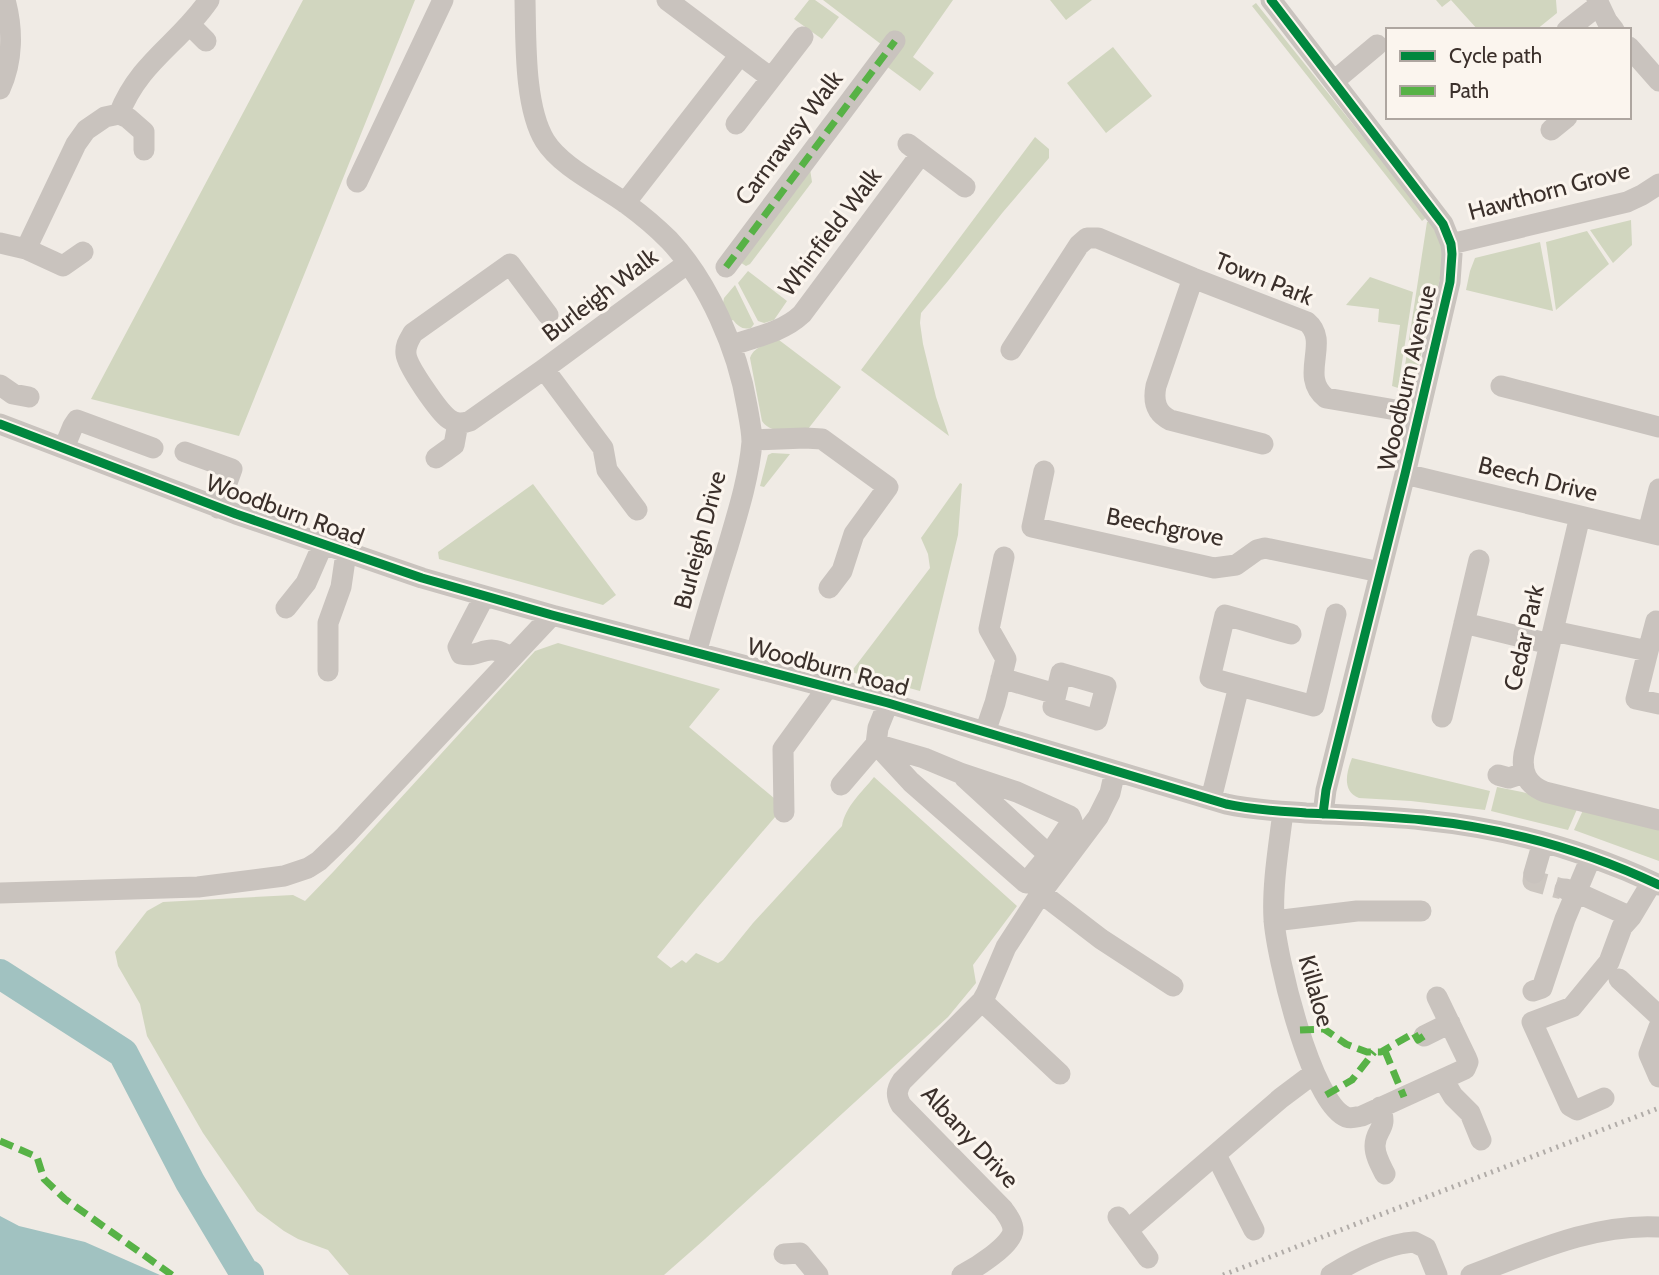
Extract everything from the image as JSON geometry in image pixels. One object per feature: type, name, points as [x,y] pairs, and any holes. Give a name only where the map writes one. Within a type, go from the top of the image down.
[{"type":"street","points":[[0,89],[9,60],[10,43],[10,21],[5,0]]},
{"type":"street","points":[[119,114],[129,92],[150,62],[190,25],[209,0]]},
{"type":"street","points":[[357,182],[443,0]]},
{"type":"street","name":"Burleigh Drive","points":[[526,0],[526,49],[532,98],[537,124],[545,141],[573,168],[649,221],[670,241],[688,263],[717,313],[732,345],[744,384],[752,440],[740,503],[696,653]]},
{"type":"street","points":[[667,0],[771,78]]},
{"type":"street","name":"Woodburn Avenue","points":[[1271,0],[1443,224],[1452,254],[1450,282],[1326,790],[1323,814]]},
{"type":"street","points":[[1569,28],[1598,3],[1612,28]]},
{"type":"street","points":[[190,25],[206,41]]},
{"type":"street","points":[[736,124],[803,37]]},
{"type":"street","name":"Carnrawsy Walk","points":[[726,267],[895,41]]},
{"type":"street","points":[[1334,81],[1377,45]]},
{"type":"street","points":[[625,203],[740,55]]},
{"type":"street","points":[[1633,59],[1659,81]]},
{"type":"street","points":[[26,249],[83,134],[99,120],[114,114],[128,118],[144,132],[144,150]]},
{"type":"street","name":"Whinfield Walk","points":[[732,345],[778,330],[802,314],[915,149],[965,187]]},
{"type":"street","name":"Hawthorn Grove","points":[[1451,244],[1627,202],[1659,184]]},
{"type":"street","name":"Town Park","points":[[1012,351],[1079,245],[1087,238],[1098,238],[1310,324],[1314,329],[1316,341],[1314,380],[1326,398],[1419,414]]},
{"type":"street","points":[[0,243],[26,249],[63,266],[83,253]]},
{"type":"street","name":"Burleigh Walk","points":[[548,315],[510,264],[413,333],[406,349],[409,365],[452,421],[458,423],[476,419],[688,263]]},
{"type":"street","name":"Town Park","points":[[1193,278],[1156,386],[1157,408],[1170,420],[1264,444]]},
{"type":"street","name":"Burleigh Walk","points":[[544,369],[603,447],[607,470],[638,510]]},
{"type":"street","points":[[0,385],[19,397],[29,397]]},
{"type":"street","points":[[1501,386],[1659,427]]},
{"type":"street","points":[[64,448],[77,420],[153,448]]},
{"type":"street","points":[[436,458],[454,445],[458,423]]},
{"type":"street","name":"Woodburn Road","points":[[0,424],[218,508],[484,597],[888,703],[1211,799],[1240,807],[1283,812],[1443,822],[1484,828],[1591,857],[1656,883]]},
{"type":"street","points":[[752,440],[822,439],[888,487],[854,534],[842,571],[829,588]]},
{"type":"street","points":[[185,452],[232,469],[218,508]]},
{"type":"street","name":"Beechgrove","points":[[1044,471],[1031,532],[1214,568],[1236,565],[1257,550],[1265,548],[1380,572]]},
{"type":"street","name":"Beech Drive","points":[[1405,474],[1654,533]]},
{"type":"street","points":[[1654,533],[1659,489]]},
{"type":"street","name":"Cedar Park","points":[[1524,773],[1524,754],[1580,516]]},
{"type":"street","points":[[286,608],[306,583],[323,544]]},
{"type":"street","points":[[328,671],[328,623],[341,587],[346,553]]},
{"type":"street","points":[[985,732],[1006,659],[989,629],[1004,557]]},
{"type":"street","points":[[1442,717],[1479,560]]},
{"type":"street","points":[[484,597],[458,647],[461,654],[492,649],[500,650],[512,658]]},
{"type":"street","points":[[1291,634],[1225,615],[1210,678],[1314,706],[1335,614]]},
{"type":"street","points":[[0,893],[198,887],[284,876],[308,868],[345,836],[552,615]]},
{"type":"street","points":[[1656,621],[1636,699],[1659,705]]},
{"type":"street","points":[[1464,623],[1648,651]]},
{"type":"street","points":[[1001,678],[1056,694]]},
{"type":"street","points":[[1211,799],[1239,686]]},
{"type":"street","points":[[784,812],[783,749],[828,687]]},
{"type":"street","points":[[841,785],[876,744],[878,728],[888,703]]},
{"type":"street","points":[[876,744],[924,758],[1024,795],[1070,816],[1072,821],[1026,883],[911,782],[876,744]]},
{"type":"street","name":"Albany Drive","points":[[962,1275],[990,1257],[1010,1239],[1013,1230],[1010,1221],[1003,1209],[901,1105],[897,1093],[902,1081],[982,1002],[1006,947],[1098,817],[1110,793],[1115,771]]},
{"type":"street","points":[[960,773],[1049,855]]},
{"type":"street","points":[[1498,775],[1509,778],[1524,773],[1530,783],[1545,792],[1659,820]]},
{"type":"street","name":"Killaloe","points":[[1283,812],[1273,905],[1279,960],[1313,1074],[1331,1104],[1345,1117],[1357,1117],[1463,1071],[1468,1062],[1465,1053],[1437,996]]},
{"type":"street","points":[[1534,873],[1543,842]]},
{"type":"street","points":[[1533,991],[1542,988],[1565,919],[1569,890],[1591,857]]},
{"type":"street","points":[[1604,1098],[1577,1110],[1570,1106],[1532,1022],[1572,1007],[1609,961],[1622,927],[1656,883]]},
{"type":"street","points":[[1569,890],[1631,917]]},
{"type":"street","points":[[1041,894],[1101,939],[1173,986]]},
{"type":"street","name":"Killaloe","points":[[1274,921],[1357,911],[1421,911]]},
{"type":"street","points":[[1619,979],[1659,1016]]},
{"type":"street","points":[[982,1002],[1060,1074]]},
{"type":"street","points":[[1424,1036],[1450,1023]]},
{"type":"street","points":[[1659,1027],[1649,1054],[1659,1077]]},
{"type":"street","points":[[1148,1258],[1124,1223],[1216,1156],[1281,1098],[1313,1074]]},
{"type":"street","points":[[1443,1079],[1453,1096],[1470,1113],[1481,1140]]},
{"type":"street","points":[[1380,1107],[1384,1120],[1375,1149],[1385,1174]]},
{"type":"street","points":[[1216,1156],[1254,1230]]},
{"type":"street","points":[[1471,1275],[1580,1237],[1610,1230],[1659,1227]]},
{"type":"street","points":[[1331,1275],[1359,1258],[1414,1242],[1426,1248],[1437,1275]]},
{"type":"street","points":[[799,1250],[818,1275]]},
{"type":"green space","points":[[303,0],[415,0],[239,436],[91,399]]},
{"type":"green space","points":[[809,0],[815,0],[839,17],[822,39],[794,19]]},
{"type":"green space","points":[[823,0],[953,0],[913,57],[934,73],[920,91],[882,63],[890,51]]},
{"type":"green space","points":[[1050,0],[1092,0],[1066,20]]},
{"type":"green space","points":[[1436,0],[1451,0],[1442,7]]},
{"type":"green space","points":[[1451,0],[1556,0],[1557,13],[1538,28],[1476,28]]},
{"type":"green space","points":[[1256,3],[1427,217],[1422,221],[1252,6]]},
{"type":"green space","points":[[1113,47],[1152,96],[1106,133],[1067,83]]},
{"type":"green space","points":[[1035,137],[1049,149],[1049,158],[921,313],[923,344],[949,436],[861,370]]},
{"type":"green space","points":[[810,169],[812,182],[750,264],[746,266],[735,259]]},
{"type":"green space","points":[[1631,220],[1632,245],[1613,263],[1590,230]]},
{"type":"green space","points":[[1430,221],[1442,245],[1442,271],[1414,383],[1407,394],[1400,398],[1427,222]]},
{"type":"green space","points":[[1587,231],[1609,264],[1556,310],[1546,242]]},
{"type":"green space","points":[[1540,242],[1553,311],[1466,290],[1475,258]]},
{"type":"green space","points":[[748,271],[787,301],[774,320],[764,323],[758,321],[738,283]]},
{"type":"green space","points":[[1370,277],[1413,292],[1398,388],[1392,386],[1400,325],[1378,322],[1379,309],[1346,305]]},
{"type":"green space","points":[[735,285],[754,324],[751,328],[743,328],[731,321],[723,303]]},
{"type":"green space","points":[[779,340],[841,387],[808,429],[777,430],[762,421],[750,358],[758,348]]},
{"type":"green space","points":[[790,454],[764,487],[760,486],[768,455]]},
{"type":"green space","points":[[960,483],[958,535],[920,691],[851,672],[930,568],[928,554],[921,538]]},
{"type":"green space","points":[[533,484],[616,595],[603,605],[439,559],[438,552]]},
{"type":"green space","points":[[558,643],[720,689],[689,727],[781,804],[781,810],[657,957],[671,968],[682,960],[686,963],[696,953],[718,963],[723,960],[753,923],[842,826],[850,806],[874,777],[1017,906],[973,965],[976,983],[948,1017],[664,1275],[349,1275],[328,1250],[298,1239],[257,1211],[203,1133],[147,1036],[140,1004],[118,966],[115,952],[147,911],[163,902],[293,895],[305,901],[535,651]]},
{"type":"green space","points":[[1352,758],[1490,791],[1485,810],[1359,798],[1353,795],[1348,786],[1347,775]]},
{"type":"green space","points":[[1497,787],[1578,807],[1568,830],[1491,811]]},
{"type":"green space","points":[[1584,808],[1659,826],[1659,861],[1574,830]]},
{"type":"water","points":[[0,1216],[19,1226],[85,1242],[160,1275],[0,1275]]},
{"type":"waterway","points":[[0,974],[123,1053],[190,1182],[245,1274],[249,1275]]},
{"type":"tunnel","points":[[1534,873],[1533,881],[1562,889]]},
{"type":"railway","points":[[1223,1275],[1659,1108]]},
{"type":"marked path","points":[[726,267],[895,41]]},
{"type":"marked path","points":[[1300,1030],[1324,1029],[1346,1044],[1367,1052],[1381,1052],[1414,1033],[1418,1040],[1424,1036]]},
{"type":"marked path","points":[[1385,1051],[1404,1097]]},
{"type":"marked path","points":[[1326,1095],[1352,1080],[1374,1052]]},
{"type":"marked path","points":[[0,1141],[37,1157],[44,1179],[65,1199],[172,1275]]},
{"type":"cycle path","points":[[1271,0],[1443,224],[1452,254],[1450,282],[1326,790],[1323,814]]},
{"type":"cycle path","points":[[0,424],[236,514],[422,578],[888,703],[1226,804],[1276,811],[1423,820],[1484,829],[1573,851],[1659,885]]}]
